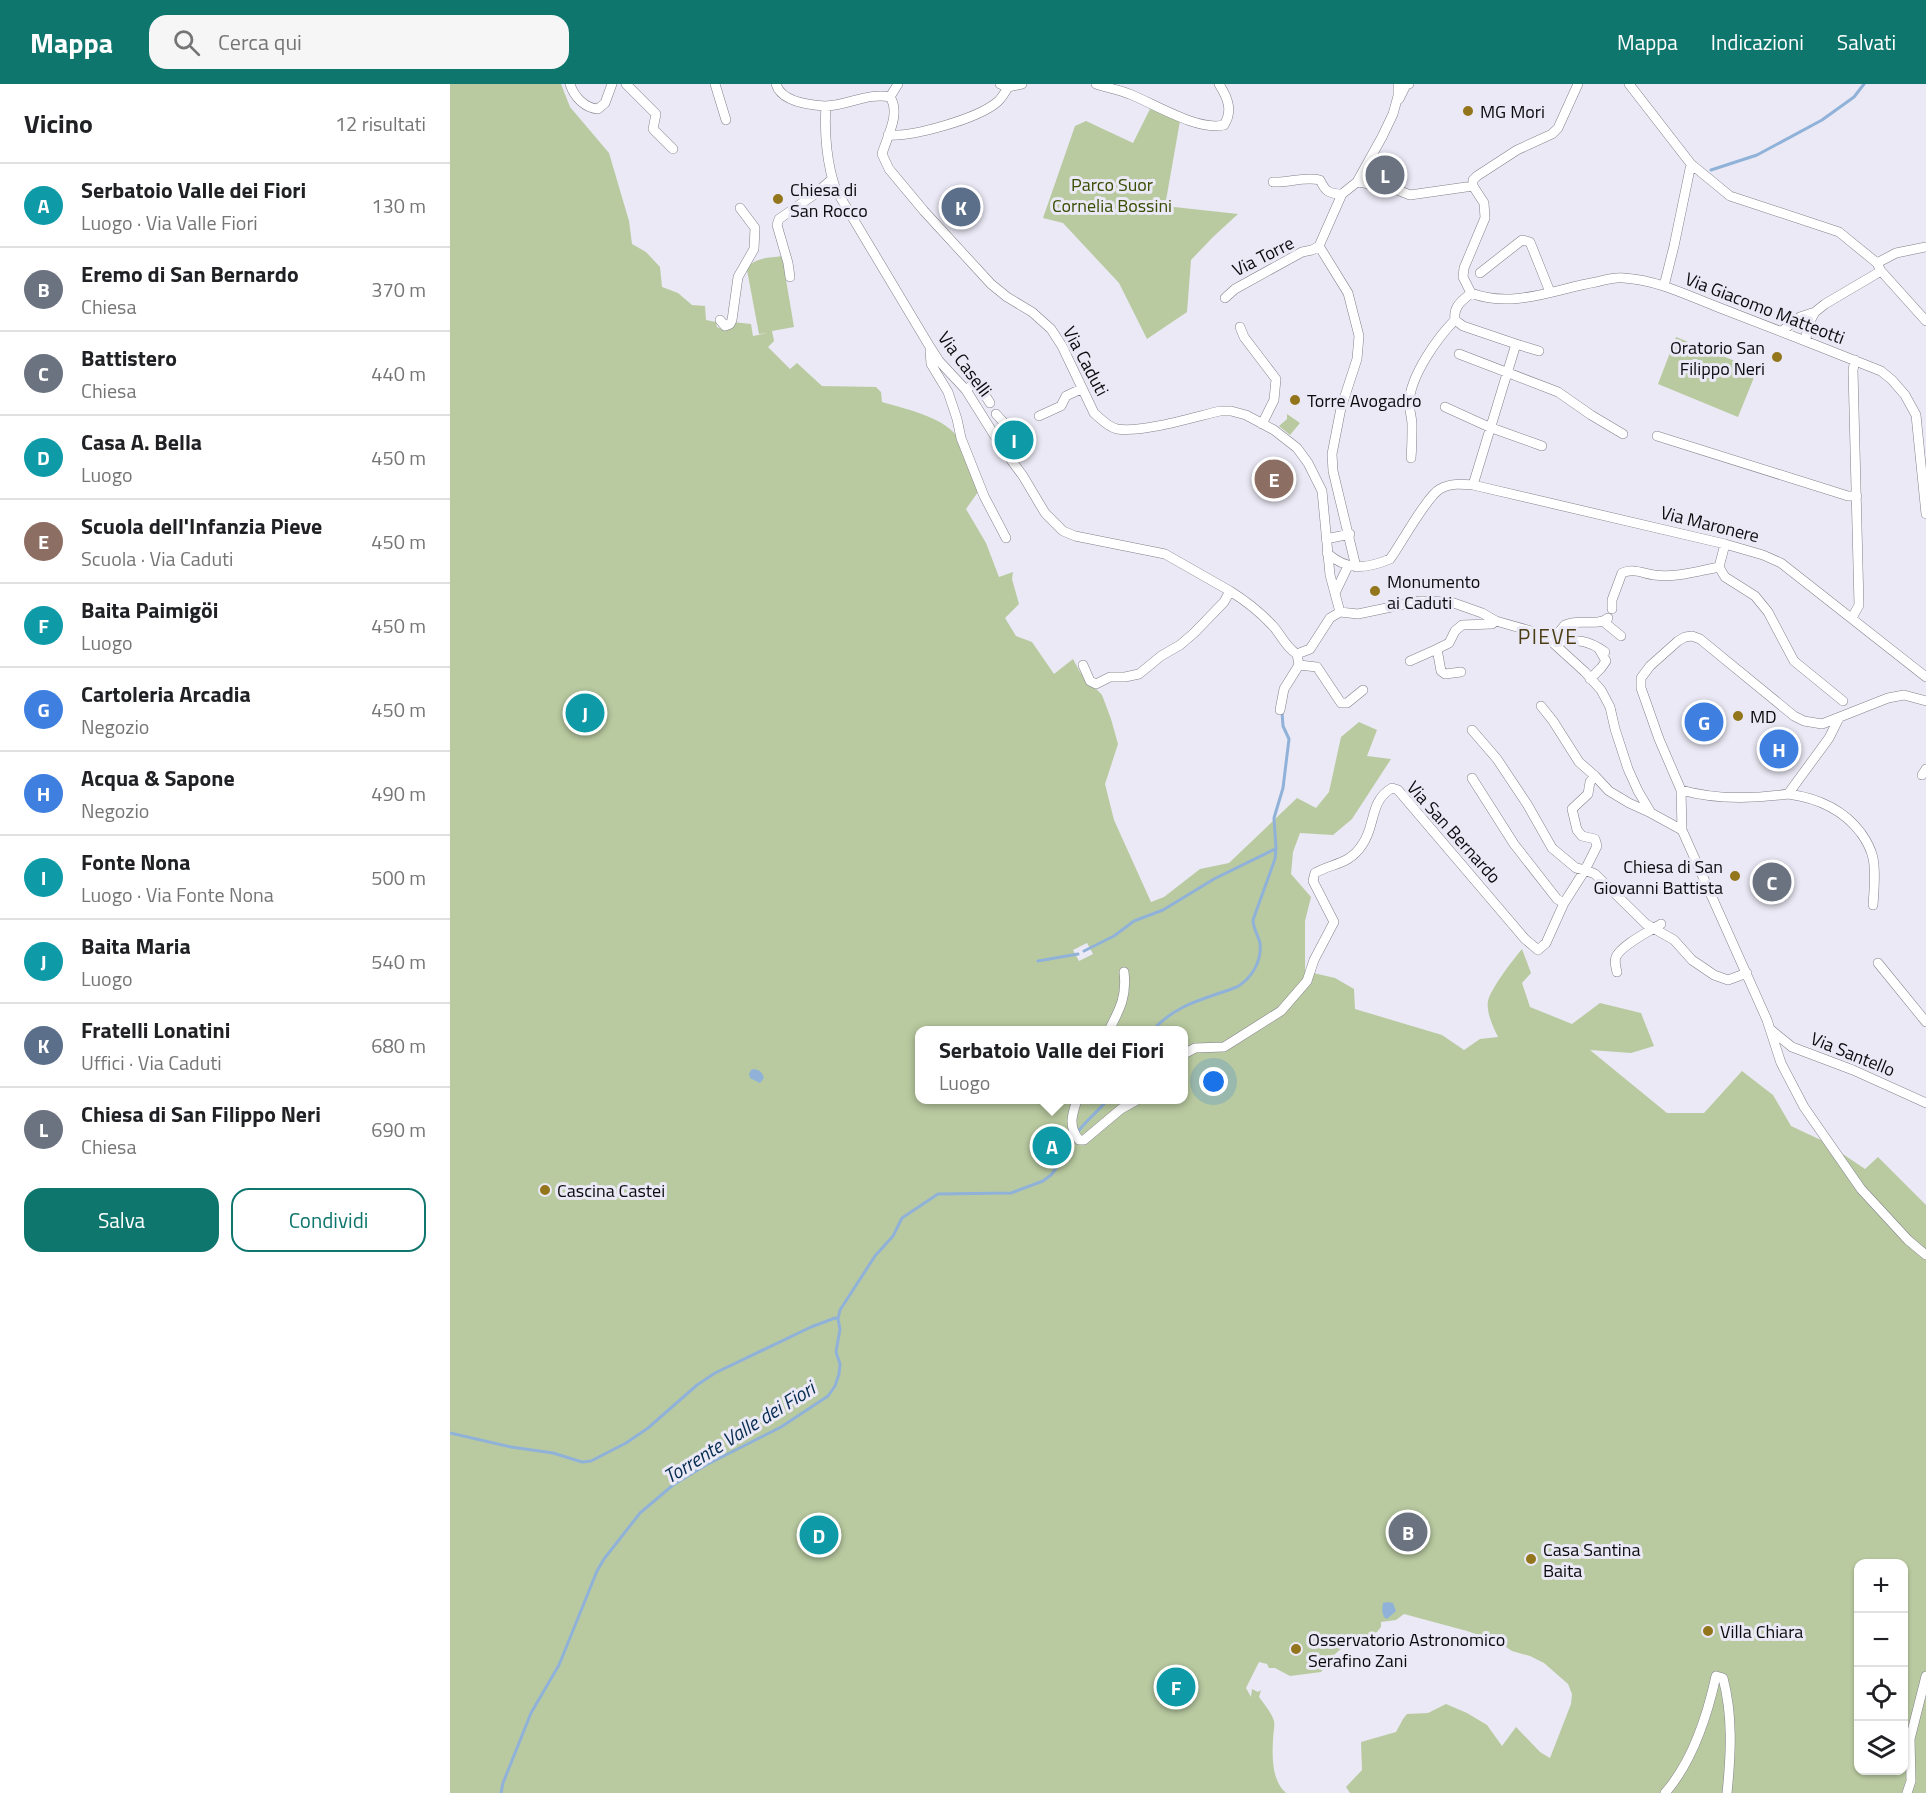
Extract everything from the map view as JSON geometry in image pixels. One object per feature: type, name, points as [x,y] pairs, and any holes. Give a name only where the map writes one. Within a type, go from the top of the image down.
[{"type":"street","points":[[570,84],[572,91],[583,102],[590,108],[598,109],[605,103],[612,84]]},
{"type":"street","points":[[626,84],[654,111],[656,117],[653,129],[673,149]]},
{"type":"street","points":[[715,84],[726,120]]},
{"type":"street","points":[[776,84],[780,94],[787,99],[826,106],[879,94],[890,97],[898,84]]},
{"type":"street","points":[[888,135],[901,136],[973,117],[998,102],[1006,85],[1022,84]]},
{"type":"street","points":[[1096,84],[1132,95],[1159,109],[1216,127],[1224,125],[1228,118],[1229,106],[1219,84]]},
{"type":"street","points":[[1335,593],[1352,566],[1350,534],[1333,471],[1332,454],[1341,408],[1357,359],[1359,336],[1348,293],[1319,246],[1340,199],[1361,183],[1363,171],[1382,137],[1394,108],[1398,96],[1398,84]]},
{"type":"street","points":[[1394,108],[1409,84]]},
{"type":"street","points":[[1539,351],[1463,326],[1455,320],[1454,313],[1457,306],[1471,293],[1463,277],[1464,268],[1485,218],[1484,203],[1473,186],[1473,180],[1517,150],[1552,134],[1558,128],[1578,84]]},
{"type":"street","points":[[1629,84],[1691,164],[1730,196],[1839,232],[1879,267],[1926,321]]},
{"type":"street","name":"Via Caduti","points":[[890,97],[895,104],[895,113],[882,154],[889,169],[937,226],[991,284],[1032,312],[1051,329],[1062,346],[1094,413],[1103,421],[1115,429],[1139,428],[1220,411],[1231,411],[1274,430],[1297,448],[1308,463],[1322,491],[1330,575],[1340,612]]},
{"type":"street","name":"Via Caselli","points":[[826,106],[825,122],[832,179],[836,190],[939,361],[966,390],[1045,513],[1063,531],[1075,536],[1165,554],[1250,603],[1274,626],[1291,651],[1297,654]]},
{"type":"street","name":"Via Giacomo Matteotti","points":[[1664,286],[1691,164]]},
{"type":"street","points":[[1273,182],[1283,183],[1314,178],[1320,180],[1324,188],[1340,199]]},
{"type":"street","points":[[790,277],[777,225],[779,219],[832,179]]},
{"type":"street","points":[[1361,183],[1390,188],[1410,195],[1473,186]]},
{"type":"street","points":[[720,320],[725,326],[732,320],[738,277],[753,249],[755,228],[740,208]]},
{"type":"street","points":[[1480,273],[1522,240],[1530,242],[1550,292]]},
{"type":"street","name":"Via Torre","points":[[1225,298],[1235,289],[1302,252],[1319,246]]},
{"type":"street","points":[[1782,331],[1800,318],[1815,312],[1896,253],[1926,248]]},
{"type":"street","name":"Via Giacomo Matteotti","points":[[1471,293],[1502,300],[1534,296],[1583,283],[1621,278],[1646,280],[1881,371],[1905,395],[1916,415],[1926,514]]},
{"type":"street","points":[[1806,341],[1807,327],[1815,312]]},
{"type":"street","points":[[1411,458],[1412,424],[1409,403],[1412,390],[1434,346],[1455,320]]},
{"type":"street","points":[[1240,327],[1244,337],[1276,380],[1274,400],[1262,424]]},
{"type":"street","points":[[1473,485],[1516,344]]},
{"type":"street","points":[[930,347],[931,364],[948,392],[961,438],[984,496],[1006,538]]},
{"type":"street","points":[[1459,354],[1558,392],[1623,434]]},
{"type":"street","points":[[1851,618],[1859,605],[1853,370],[1855,360]]},
{"type":"street","points":[[966,390],[972,385],[981,388],[990,403]]},
{"type":"street","points":[[1039,416],[1061,406],[1066,396],[1081,389]]},
{"type":"street","points":[[1445,406],[1489,427],[1542,446]]},
{"type":"street","points":[[996,414],[1006,425],[1011,426]]},
{"type":"street","points":[[1657,436],[1848,496],[1857,496]]},
{"type":"street","name":"Via Maronere","points":[[1352,566],[1380,563],[1390,559],[1430,497],[1440,489],[1458,483],[1473,485],[1763,555],[1781,563],[1926,677]]},
{"type":"street","points":[[1326,539],[1350,534]]},
{"type":"street","points":[[1725,544],[1719,567],[1725,577],[1755,596],[1768,612],[1794,661],[1843,701]]},
{"type":"street","points":[[1327,553],[1336,561],[1352,566]]},
{"type":"street","points":[[1612,609],[1612,600],[1622,573],[1630,570],[1662,576],[1679,575],[1719,567]]},
{"type":"street","points":[[1083,666],[1090,681],[1096,684],[1110,677],[1139,674],[1194,633],[1224,602],[1230,591]]},
{"type":"street","points":[[1280,710],[1284,689],[1299,665],[1297,654],[1310,649],[1329,618],[1340,612],[1358,614],[1420,601],[1452,602],[1496,621],[1538,633],[1552,642],[1601,690],[1611,707],[1615,729],[1628,769],[1651,813]]},
{"type":"street","points":[[1538,633],[1559,632],[1566,625],[1574,623],[1606,620],[1621,636]]},
{"type":"street","points":[[1410,660],[1449,643],[1455,631],[1462,625],[1492,624],[1496,621]]},
{"type":"street","points":[[1926,701],[1904,695],[1888,698],[1822,724],[1804,721],[1794,716],[1700,639],[1692,636],[1678,640],[1650,666],[1641,678],[1641,688],[1681,790],[1682,830],[1747,973],[1781,1063],[1804,1107],[1862,1190],[1908,1240],[1926,1255]]},
{"type":"street","points":[[1552,642],[1578,639],[1601,650],[1606,661],[1590,679]]},
{"type":"street","points":[[1437,649],[1441,672],[1445,674],[1461,672]]},
{"type":"street","points":[[1299,665],[1317,667],[1341,703],[1347,704],[1364,690]]},
{"type":"street","points":[[1541,706],[1553,720],[1579,762],[1609,791],[1682,830]]},
{"type":"street","points":[[1788,794],[1829,738],[1839,718]]},
{"type":"street","points":[[1472,730],[1497,759],[1527,804],[1552,848],[1576,868],[1595,874],[1646,924],[1658,926],[1692,960],[1714,975],[1728,980],[1747,973]]},
{"type":"street","name":"Via San Bernardo","points":[[1188,1052],[1196,1048],[1224,1047],[1281,1011],[1307,981],[1314,960],[1334,922],[1313,881],[1315,873],[1346,860],[1362,845],[1380,796],[1392,788],[1398,790],[1525,939],[1538,950],[1546,943],[1563,903],[1585,870],[1597,846],[1595,839],[1582,836],[1577,830],[1572,809],[1588,794],[1590,782],[1595,776]]},
{"type":"street","name":"Via San Bernardo","points":[[1472,778],[1514,844],[1557,899],[1563,903]]},
{"type":"street","points":[[1681,790],[1700,796],[1727,798],[1788,794],[1815,800],[1838,810],[1852,821],[1866,840],[1873,858],[1873,905]]},
{"type":"street","points":[[1617,972],[1615,964],[1617,956],[1623,949],[1658,926]]},
{"type":"street","points":[[1878,963],[1926,1022]]},
{"type":"street","points":[[1111,1026],[1124,1000],[1124,972]]},
{"type":"street","name":"Via Santello","points":[[1770,1030],[1792,1047],[1854,1070],[1926,1103]]},
{"type":"street","points":[[1076,1104],[1072,1129],[1078,1140],[1084,1140],[1130,1104]]},
{"type":"street","points":[[1665,1793],[1675,1781],[1701,1731],[1716,1676],[1719,1676],[1723,1678],[1726,1690],[1732,1737],[1727,1793]]},
{"type":"street","points":[[1907,1793],[1911,1781],[1910,1739],[1926,1676]]},
{"type":"green space","points":[[450,84],[561,84],[570,107],[609,153],[629,221],[632,244],[646,252],[660,267],[662,287],[678,293],[692,305],[705,306],[706,320],[716,322],[719,328],[725,328],[732,322],[751,324],[753,336],[768,333],[759,334],[747,270],[757,260],[782,256],[794,327],[772,331],[774,341],[768,347],[790,369],[797,363],[822,386],[876,387],[881,392],[882,402],[932,418],[956,435],[978,492],[966,509],[986,543],[999,577],[1013,572],[1012,579],[1019,604],[1005,618],[1016,636],[1032,642],[1054,674],[1073,659],[1080,672],[1102,695],[1118,744],[1105,784],[1114,820],[1151,902],[1164,897],[1200,869],[1229,863],[1297,798],[1316,808],[1329,792],[1341,737],[1359,722],[1377,730],[1367,756],[1391,759],[1352,819],[1333,835],[1300,833],[1293,852],[1291,874],[1311,897],[1305,921],[1305,971],[1335,978],[1354,989],[1355,1009],[1442,1035],[1464,1050],[1480,1039],[1498,1037],[1489,1015],[1488,1001],[1498,982],[1522,949],[1531,973],[1522,983],[1530,1007],[1572,1024],[1600,1003],[1641,1013],[1654,1046],[1631,1053],[1590,1050],[1667,1113],[1704,1113],[1742,1071],[1773,1095],[1791,1126],[1825,1142],[1865,1169],[1878,1157],[1926,1205],[1926,1793],[1350,1793],[1346,1787],[1362,1770],[1361,1742],[1396,1732],[1407,1714],[1428,1713],[1446,1704],[1487,1725],[1502,1746],[1516,1727],[1540,1752],[1550,1758],[1571,1704],[1572,1694],[1568,1684],[1544,1663],[1512,1651],[1497,1641],[1404,1614],[1396,1620],[1381,1622],[1381,1627],[1377,1632],[1342,1648],[1321,1672],[1290,1676],[1259,1662],[1246,1688],[1251,1697],[1252,1689],[1258,1692],[1261,1690],[1259,1697],[1274,1721],[1274,1768],[1281,1788],[1286,1793],[450,1793]],"holes":[[[1087,943],[1093,954],[1079,961],[1073,950]],[[1055,1129],[1069,1141],[1053,1166],[1043,1153]]]},
{"type":"green space","name":"Parco Suor Cornelia Bossini","points":[[1150,109],[1180,121],[1165,206],[1238,214],[1191,260],[1187,312],[1147,339],[1119,283],[1063,223],[1043,218],[1075,126],[1086,121],[1133,143]]},
{"type":"green space","points":[[1676,337],[1757,370],[1738,417],[1658,384]]},
{"type":"green space","points":[[1287,414],[1300,423],[1290,435],[1279,426],[1287,419]]},
{"type":"water","points":[[754,1069],[762,1073],[764,1078],[760,1083],[750,1078],[749,1074]]},
{"type":"water","points":[[1383,1603],[1393,1603],[1396,1611],[1387,1619],[1382,1611]]},
{"type":"waterway","points":[[1711,170],[1757,155],[1822,120],[1854,97],[1864,84]]},
{"type":"waterway","name":"Torrente Valle dei Fiori","points":[[1157,1026],[1181,1008],[1237,987],[1251,974],[1258,962],[1260,943],[1253,920],[1275,859],[1274,818],[1283,788],[1289,739],[1283,726],[1282,712]]},
{"type":"waterway","points":[[1084,951],[1114,936],[1134,921],[1163,910],[1214,879],[1275,849]]},
{"type":"waterway","points":[[1038,961],[1078,954]]},
{"type":"waterway","name":"Torrente Valle dei Fiori","points":[[1077,1133],[1104,1104]]},
{"type":"waterway","name":"Torrente Valle dei Fiori","points":[[501,1793],[531,1713],[559,1665],[597,1571],[640,1513],[673,1485],[706,1465],[781,1427],[828,1396],[839,1374],[840,1364],[836,1352],[840,1329],[838,1319],[840,1310],[875,1256],[893,1236],[902,1218],[938,1194],[1011,1193],[1043,1181],[1064,1161],[1074,1138]]},
{"type":"waterway","points":[[450,1433],[511,1447],[553,1453],[582,1462],[591,1461],[626,1443],[648,1428],[697,1385],[715,1373],[811,1327],[835,1318],[838,1319]]},
{"type":"place","name":"MG Mori","points":[[1468,111]]},
{"type":"place","name":"Chiesa di San Filippo Neri","points":[[1385,175]]},
{"type":"place","name":"Chiesa di San Rocco","points":[[778,199]]},
{"type":"place","name":"Fratelli Lonatini","points":[[961,207]]},
{"type":"place","name":"Oratorio San Filippo Neri","points":[[1777,357]]},
{"type":"place","name":"Torre Avogadro","points":[[1295,400]]},
{"type":"place","name":"Fonte Nona","points":[[1014,440]]},
{"type":"place","name":"Scuola dell'Infanzia Pieve","points":[[1274,479]]},
{"type":"place","name":"Monumento ai Caduti","points":[[1375,591]]},
{"type":"place","name":"Baita Maria","points":[[585,713]]},
{"type":"place","name":"MD","points":[[1738,716]]},
{"type":"place","name":"Cartoleria Arcadia","points":[[1704,722]]},
{"type":"place","name":"Acqua & Sapone","points":[[1779,749]]},
{"type":"place","name":"Chiesa di San Giovanni Battista","points":[[1735,876]]},
{"type":"place","name":"Battistero","points":[[1772,882]]},
{"type":"place","name":"Serbatoio Valle dei Fiori","points":[[1052,1146]]},
{"type":"place","name":"Cascina Castei","points":[[545,1190]]},
{"type":"place","name":"Eremo di San Bernardo","points":[[1408,1532]]},
{"type":"place","name":"Casa A. Bella","points":[[819,1535]]},
{"type":"place","name":"Casa Santina Baita","points":[[1531,1559]]},
{"type":"place","name":"Villa Chiara","points":[[1708,1631]]},
{"type":"place","name":"Osservatorio Astronomico Serafino Zani","points":[[1296,1649]]},
{"type":"place","name":"Baita Paimigöi","points":[[1176,1687]]},
{"type":"district","name":"PIEVE","points":[[1548,636]]}]
